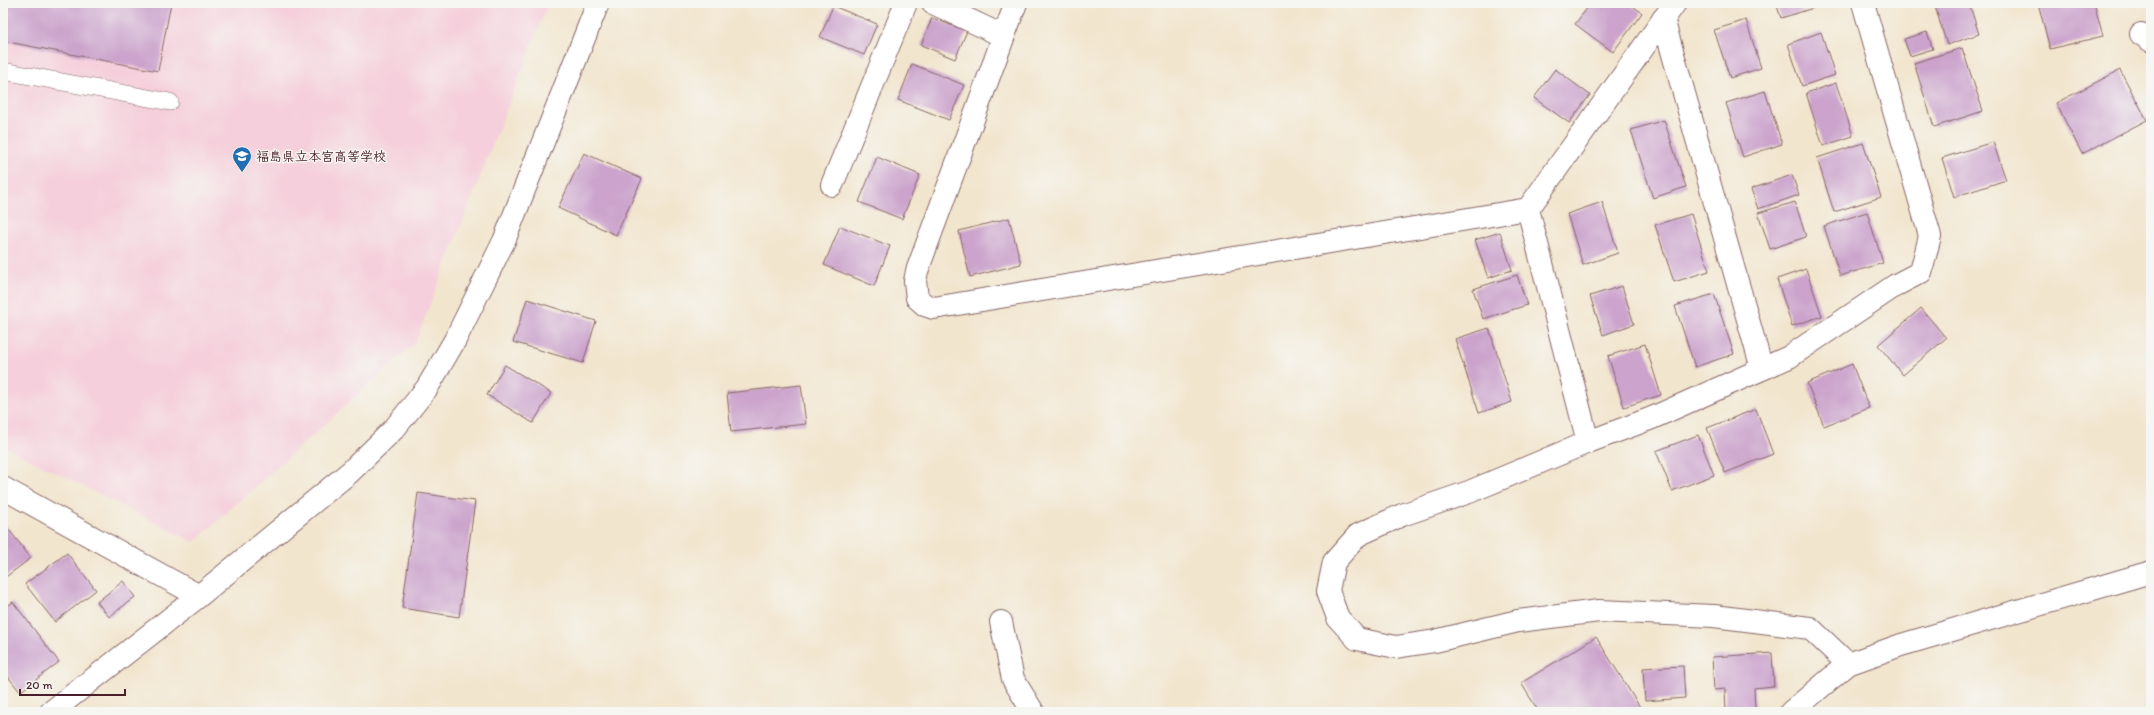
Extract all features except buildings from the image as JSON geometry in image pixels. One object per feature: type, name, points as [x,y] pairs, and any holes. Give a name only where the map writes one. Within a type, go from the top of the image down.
[{"type":"street","points":[[51,712],[199,596],[350,472],[394,429],[427,388],[455,340],[504,241],[598,3]]},
{"type":"street","points":[[832,185],[906,3]]},
{"type":"street","points":[[933,3],[1003,36]]},
{"type":"street","points":[[1016,3],[917,271],[915,281],[917,298],[925,306],[934,308],[952,306],[1528,209],[1669,11]]},
{"type":"street","points":[[1848,664],[1810,628],[1714,616],[1599,611],[1518,621],[1435,641],[1396,647],[1357,639],[1338,618],[1328,591],[1334,562],[1358,535],[1402,514],[1469,492],[1588,442],[1652,418],[1789,357],[1896,285],[1922,272],[1930,236],[1863,3]]},
{"type":"street","points":[[1669,11],[1762,369]]},
{"type":"street","points":[[1528,209],[1588,442]]},
{"type":"street","points":[[3,488],[199,596]]},
{"type":"street","points":[[1791,712],[1848,664],[1908,643],[2151,572]]},
{"type":"street","points":[[1001,622],[1012,679],[1033,712]]},
{"type":"lane","points":[[3,71],[170,102]]},
{"type":"shaded area","name":"福島県立本宮高等学校","points":[[3,3],[548,3],[415,343],[194,542],[3,446]]},
{"type":"place","name":"福島県立本宮高等学校","points":[[242,173]]}]
